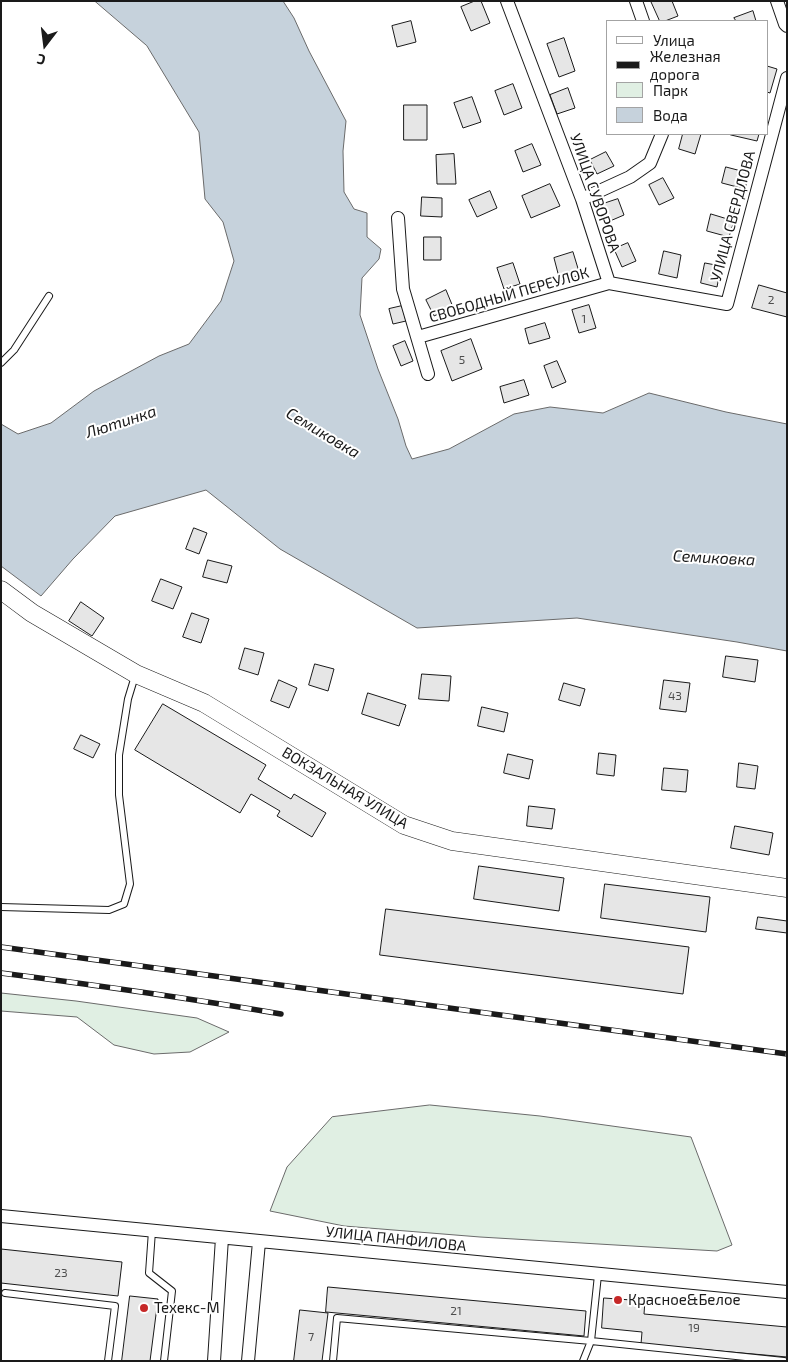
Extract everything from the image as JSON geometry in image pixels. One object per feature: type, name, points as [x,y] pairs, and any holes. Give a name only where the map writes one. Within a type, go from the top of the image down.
[{"type":"main road","name":"ВОКЗАЛЬНАЯ УЛИЦА","points":[[1,590],[32,613],[136,674],[204,703],[404,825],[452,841],[787,888]]},
{"type":"street","name":"УЛИЦА СУВОРОВА","points":[[507,1],[582,199],[609,284]]},
{"type":"street","points":[[636,1],[643,20]]},
{"type":"street","points":[[777,1],[787,26]]},
{"type":"street","name":"УЛИЦА СВЕРДЛОВА","points":[[609,284],[727,304],[787,78]]},
{"type":"street","points":[[582,199],[630,177],[650,163],[662,135]]},
{"type":"street","points":[[398,218],[403,289],[428,374]]},
{"type":"street","name":"СВОБОДНЫЙ ПЕРЕУЛОК","points":[[418,337],[609,284]]},
{"type":"street","name":"УЛИЦА ПАНФИЛОВА","points":[[1,1216],[787,1292]]},
{"type":"street","points":[[214,1361],[222,1238]]},
{"type":"street","points":[[248,1361],[259,1242]]},
{"type":"lane","points":[[1,363],[14,350],[49,296]]},
{"type":"lane","points":[[1,907],[110,910],[124,904],[130,884],[119,795],[119,755],[128,700],[136,674]]},
{"type":"lane","points":[[152,1231],[149,1274],[172,1291],[164,1361]]},
{"type":"lane","points":[[583,1361],[591,1341],[598,1275]]},
{"type":"lane","points":[[5,1293],[115,1306],[108,1361]]},
{"type":"lane","points":[[333,1361],[337,1318],[784,1361]]},
{"type":"green space","points":[[1,993],[76,1001],[197,1018],[229,1032],[190,1052],[154,1054],[114,1045],[77,1017],[1,1011]]},
{"type":"green space","points":[[430,1105],[540,1116],[691,1137],[732,1245],[717,1251],[480,1237],[344,1226],[270,1211],[287,1167],[332,1117]]},
{"type":"water","points":[[95,1],[283,1],[294,18],[346,121],[343,151],[344,192],[354,209],[367,213],[367,237],[381,249],[379,259],[362,278],[360,315],[412,459],[449,449],[514,414],[550,407],[603,413],[649,393],[726,412],[787,424],[787,651],[577,618],[417,628],[280,549],[206,490],[115,516],[73,559],[41,596],[1,566],[1,424],[18,434],[51,423],[94,391],[159,356],[189,344],[221,301],[234,261],[223,222],[205,199],[199,132],[147,46]]},
{"type":"building","points":[[475,1],[481,1],[490,23],[471,31],[461,7]]},
{"type":"building","points":[[651,1],[672,1],[678,16],[668,20],[660,20]]},
{"type":"building","points":[[753,11],[756,20],[735,20],[734,18]]},
{"type":"building","points":[[411,21],[416,42],[397,47],[392,26]]},
{"type":"building","points":[[564,38],[575,71],[559,77],[547,44]]},
{"type":"building","points":[[768,66],[777,69],[770,93],[768,92]]},
{"type":"building","points":[[513,84],[522,108],[504,115],[495,91]]},
{"type":"building","points":[[568,88],[575,108],[557,114],[550,95]]},
{"type":"building","points":[[472,97],[481,122],[463,128],[454,103]]},
{"type":"building","points":[[404,105],[427,105],[427,140],[404,140]]},
{"type":"building","points":[[683,135],[701,135],[695,154],[679,149]]},
{"type":"building","points":[[731,135],[759,135],[757,141]]},
{"type":"building","points":[[532,144],[541,165],[523,172],[515,151]]},
{"type":"building","points":[[606,152],[614,166],[597,174],[590,160]]},
{"type":"building","points":[[454,154],[456,184],[437,184],[436,155]]},
{"type":"building","points":[[726,167],[749,173],[745,189],[722,183]]},
{"type":"building","points":[[663,178],[674,198],[659,205],[649,185]]},
{"type":"building","points":[[550,184],[560,206],[531,218],[522,196]]},
{"type":"building","points":[[490,191],[497,208],[477,217],[469,200]]},
{"type":"building","points":[[422,197],[442,198],[442,217],[421,216]]},
{"type":"building","points":[[618,199],[624,215],[610,221],[603,204]]},
{"type":"building","points":[[711,214],[734,221],[729,237],[707,231]]},
{"type":"building","points":[[424,237],[441,237],[441,260],[424,260]]},
{"type":"building","points":[[628,243],[636,261],[622,267],[614,249]]},
{"type":"building","points":[[664,251],[681,255],[677,278],[659,274]]},
{"type":"building","points":[[573,252],[580,275],[560,281],[554,258]]},
{"type":"building","points":[[513,263],[520,284],[504,289],[497,268]]},
{"type":"building","points":[[705,263],[721,266],[717,287],[701,283]]},
{"type":"building","points":[[759,285],[787,293],[787,317],[752,308]]},
{"type":"building","points":[[446,290],[453,307],[434,316],[426,300]]},
{"type":"building","points":[[589,305],[596,328],[579,333],[572,310]]},
{"type":"building","points":[[402,306],[406,321],[393,324],[389,309]]},
{"type":"building","points":[[545,323],[550,338],[529,344],[525,329]]},
{"type":"building","points":[[471,339],[482,369],[452,381],[441,351]]},
{"type":"building","points":[[405,341],[413,361],[401,366],[393,346]]},
{"type":"building","points":[[557,361],[566,382],[552,388],[544,366]]},
{"type":"building","points":[[524,380],[529,395],[504,403],[500,387]]},
{"type":"building","points":[[194,528],[207,533],[199,554],[186,549]]},
{"type":"building","points":[[208,560],[232,566],[227,583],[203,577]]},
{"type":"building","points":[[161,579],[182,587],[173,609],[152,601]]},
{"type":"building","points":[[81,602],[104,618],[92,636],[69,621]]},
{"type":"building","points":[[192,613],[209,619],[201,643],[183,637]]},
{"type":"building","points":[[245,648],[264,653],[258,675],[239,669]]},
{"type":"building","points":[[726,656],[758,660],[755,682],[723,677]]},
{"type":"building","points":[[315,664],[334,669],[328,691],[309,685]]},
{"type":"building","points":[[422,674],[451,676],[449,701],[419,699]]},
{"type":"building","points":[[279,680],[297,688],[289,708],[271,701]]},
{"type":"building","points":[[664,680],[690,683],[686,712],[660,709]]},
{"type":"building","points":[[564,683],[585,689],[580,706],[559,700]]},
{"type":"building","points":[[368,693],[406,705],[399,726],[362,714]]},
{"type":"building","points":[[163,704],[266,765],[258,779],[291,799],[294,794],[326,813],[312,837],[277,816],[280,811],[251,794],[240,813],[135,750]]},
{"type":"building","points":[[482,707],[508,713],[504,732],[478,726]]},
{"type":"building","points":[[81,735],[100,744],[93,758],[74,749]]},
{"type":"building","points":[[599,753],[616,755],[614,776],[597,774]]},
{"type":"building","points":[[508,754],[533,760],[529,779],[504,773]]},
{"type":"building","points":[[739,763],[758,766],[755,789],[737,787]]},
{"type":"building","points":[[664,768],[688,770],[686,792],[662,790]]},
{"type":"building","points":[[529,806],[555,809],[552,829],[527,826]]},
{"type":"building","points":[[735,826],[773,833],[769,855],[731,848]]},
{"type":"building","points":[[479,866],[564,878],[559,911],[474,899]]},
{"type":"building","points":[[605,884],[710,897],[706,932],[601,918]]},
{"type":"building","points":[[386,909],[689,947],[683,994],[380,955]]},
{"type":"building","points":[[758,917],[787,921],[787,933],[756,929]]},
{"type":"building","points":[[1,1249],[122,1262],[118,1296],[1,1283]]},
{"type":"building","points":[[328,1287],[586,1311],[584,1336],[326,1312]]},
{"type":"building","points":[[130,1296],[158,1299],[150,1361],[122,1361]]},
{"type":"building","points":[[604,1298],[645,1301],[644,1314],[787,1327],[787,1357],[641,1344],[642,1332],[602,1328]]},
{"type":"building","points":[[300,1310],[328,1313],[322,1361],[294,1361]]},
{"type":"railway","points":[[1,947],[787,1054]]},
{"type":"railway","points":[[1,973],[281,1014]]},
{"type":"place","name":"Красное&Белое","points":[[618,1300]]},
{"type":"place","name":"Техекс-М","points":[[144,1308]]},
{"type":"water label","name":"Лютинка","points":[[121,422]]},
{"type":"water label","name":"Семиковка","points":[[323,433]]},
{"type":"water label","name":"Семиковка","points":[[714,558]]}]
